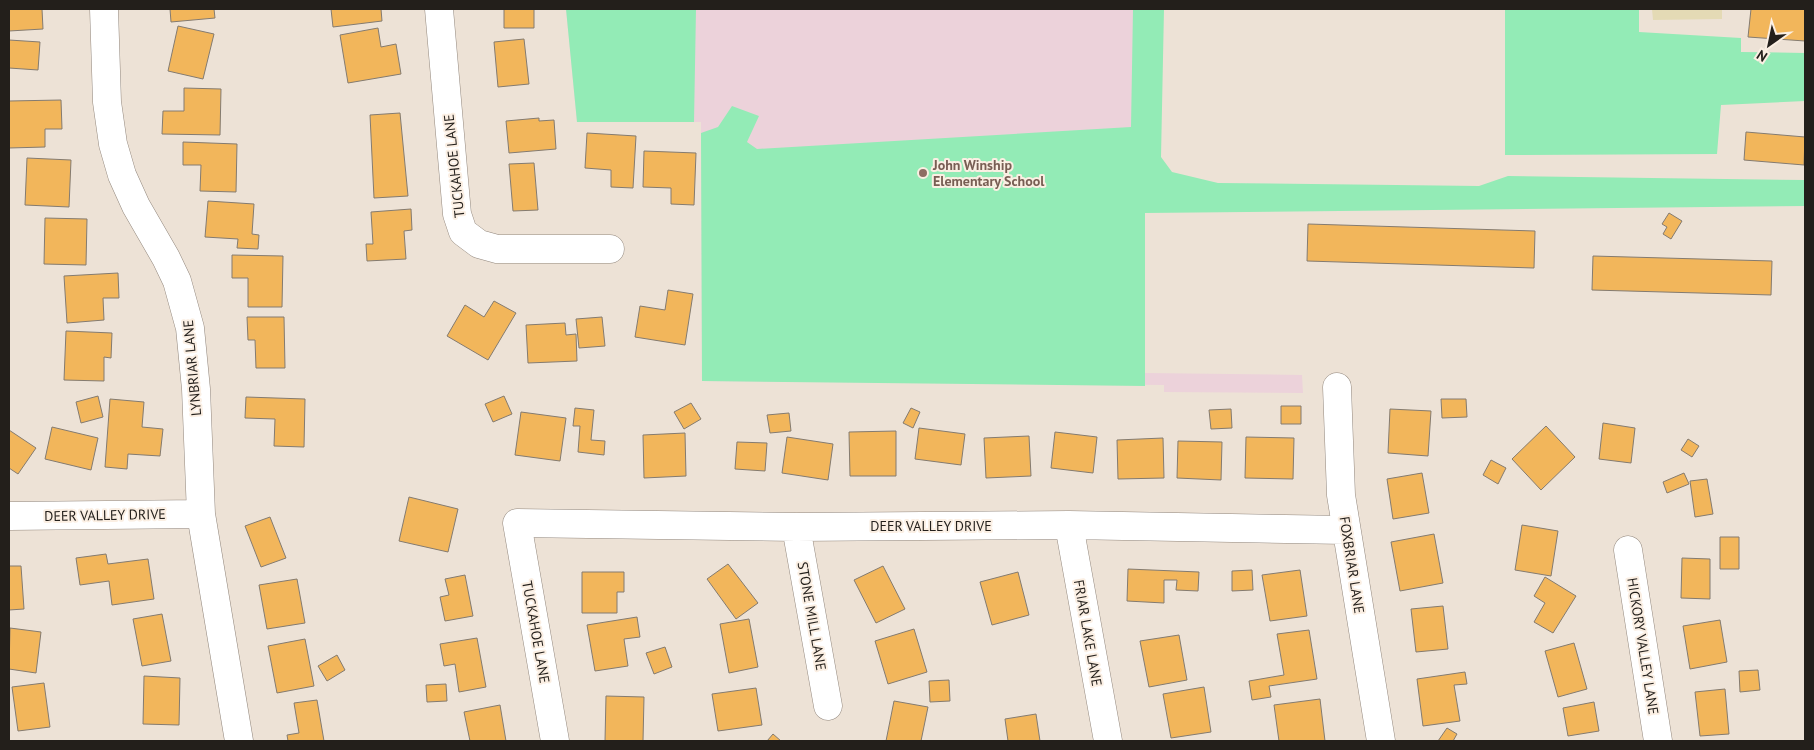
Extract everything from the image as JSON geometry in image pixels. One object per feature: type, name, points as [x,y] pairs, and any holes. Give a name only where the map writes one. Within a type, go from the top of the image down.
[{"type":"street","name":"LYNBRIAR LANE","points":[[104,9],[107,102],[112,144],[125,183],[177,281],[190,328],[196,389],[201,514],[240,741]]},
{"type":"street","name":"TUCKAHOE LANE","points":[[439,9],[457,214],[463,232],[478,244],[497,249],[610,250]]},
{"type":"street","name":"FOXBRIAR LANE","points":[[1337,387],[1341,495],[1381,741]]},
{"type":"street","name":"DEER VALLEY DRIVE","points":[[9,516],[201,514]]},
{"type":"street","name":"DEER VALLEY DRIVE","points":[[517,523],[796,527],[1069,526],[1346,530]]},
{"type":"street","name":"TUCKAHOE LANE","points":[[517,523],[555,741]]},
{"type":"street","name":"FRIAR LAKE LANE","points":[[1069,526],[1108,741]]},
{"type":"street","name":"STONE MILL LANE","points":[[796,527],[828,706]]},
{"type":"street","name":"HICKORY VALLEY LANE","points":[[1628,550],[1658,741]]},
{"type":"shaded area","name":"John Winship Elementary School","points":[[566,9],[1145,9],[1145,373],[1302,375],[1303,393],[1164,392],[1164,385],[702,381],[701,122],[577,122]]},
{"type":"green space","points":[[566,9],[696,9],[694,122],[577,122]]},
{"type":"green space","name":"John Winship Elementary School","points":[[1133,9],[1164,9],[1161,157],[1172,172],[1218,183],[1479,186],[1508,176],[1805,180],[1805,206],[1145,213],[1145,386],[702,381],[701,133],[718,127],[732,106],[759,116],[747,142],[757,149],[1131,127]]},
{"type":"green space","points":[[1505,9],[1639,9],[1639,32],[1741,38],[1741,52],[1805,53],[1805,101],[1721,105],[1717,154],[1505,155]]},
{"type":"sand","points":[[1652,9],[1722,9],[1722,19],[1653,20]]},
{"type":"building","points":[[9,9],[42,9],[43,29],[9,31]]},
{"type":"building","points":[[170,9],[214,9],[215,18],[171,22]]},
{"type":"building","points":[[331,9],[381,9],[382,21],[333,27]]},
{"type":"building","points":[[504,9],[534,9],[534,28],[504,28]]},
{"type":"building","points":[[1751,9],[1805,9],[1805,41],[1748,37]]},
{"type":"building","points":[[178,26],[214,34],[203,79],[168,71]]},
{"type":"building","points":[[378,28],[381,47],[396,44],[401,74],[348,83],[340,35]]},
{"type":"building","points":[[524,39],[529,84],[498,87],[494,42]]},
{"type":"building","points":[[9,40],[40,42],[38,70],[9,68]]},
{"type":"building","points":[[184,88],[221,89],[220,135],[162,134],[163,111],[184,111]]},
{"type":"building","points":[[61,100],[62,129],[45,129],[45,147],[9,148],[9,101]]},
{"type":"building","points":[[400,113],[408,196],[374,198],[370,115]]},
{"type":"building","points":[[539,118],[539,121],[554,120],[556,149],[509,153],[506,121]]},
{"type":"building","points":[[1746,132],[1805,137],[1804,165],[1744,160]]},
{"type":"building","points":[[587,133],[636,136],[633,188],[611,187],[611,170],[585,168]]},
{"type":"building","points":[[183,142],[237,144],[236,192],[200,191],[201,165],[183,165]]},
{"type":"building","points":[[644,151],[696,153],[694,205],[671,204],[671,188],[643,187]]},
{"type":"building","points":[[27,158],[71,160],[69,207],[25,205]]},
{"type":"building","points":[[534,163],[538,210],[513,211],[509,164]]},
{"type":"building","points":[[208,201],[254,204],[252,234],[259,235],[258,249],[237,248],[238,239],[205,237]]},
{"type":"building","points":[[411,209],[412,230],[404,231],[406,259],[367,261],[366,244],[373,244],[371,212]]},
{"type":"building","points":[[1669,213],[1682,221],[1671,239],[1663,234],[1667,227],[1662,224]]},
{"type":"building","points":[[45,218],[87,219],[86,265],[44,264]]},
{"type":"building","points":[[1308,224],[1535,231],[1534,268],[1307,261]]},
{"type":"building","points":[[232,255],[283,256],[282,307],[248,307],[248,278],[232,278]]},
{"type":"building","points":[[1593,256],[1772,261],[1771,295],[1592,290]]},
{"type":"building","points":[[118,273],[119,298],[103,298],[104,320],[67,323],[64,276]]},
{"type":"building","points":[[668,290],[693,294],[685,345],[635,337],[640,306],[665,310]]},
{"type":"building","points":[[494,301],[516,313],[488,360],[447,336],[465,305],[484,317]]},
{"type":"building","points":[[247,317],[284,317],[285,368],[256,368],[255,340],[248,340]]},
{"type":"building","points":[[602,317],[605,346],[579,348],[576,319]]},
{"type":"building","points":[[565,323],[566,335],[576,334],[577,361],[528,363],[526,325]]},
{"type":"building","points":[[66,331],[112,333],[111,358],[104,357],[104,381],[64,380]]},
{"type":"building","points":[[98,396],[103,417],[81,423],[76,402]]},
{"type":"building","points":[[504,396],[512,414],[493,422],[485,404]]},
{"type":"building","points":[[246,397],[305,399],[304,447],[274,446],[275,419],[245,418]]},
{"type":"building","points":[[110,399],[144,402],[142,427],[163,429],[160,456],[128,454],[127,469],[105,467]]},
{"type":"building","points":[[1441,399],[1466,399],[1467,417],[1442,418]]},
{"type":"building","points":[[691,403],[701,419],[684,429],[674,412]]},
{"type":"building","points":[[1281,406],[1301,406],[1301,424],[1281,424]]},
{"type":"building","points":[[575,408],[594,410],[591,440],[605,441],[604,455],[578,452],[580,426],[573,426]]},
{"type":"building","points":[[911,408],[920,412],[913,428],[903,423]]},
{"type":"building","points":[[1231,409],[1232,428],[1211,429],[1209,410]]},
{"type":"building","points":[[1390,409],[1431,411],[1428,456],[1388,453]]},
{"type":"building","points":[[521,412],[566,418],[560,461],[515,455]]},
{"type":"building","points":[[789,413],[791,431],[770,433],[767,415]]},
{"type":"building","points":[[1603,423],[1635,428],[1631,463],[1599,459]]},
{"type":"building","points":[[1546,426],[1575,457],[1541,490],[1512,459]]},
{"type":"building","points":[[52,427],[98,438],[91,470],[45,459]]},
{"type":"building","points":[[919,428],[965,434],[961,465],[915,459]]},
{"type":"building","points":[[9,430],[36,448],[18,474],[9,468]]},
{"type":"building","points":[[896,431],[896,476],[850,476],[849,432]]},
{"type":"building","points":[[1055,432],[1097,437],[1093,473],[1051,468]]},
{"type":"building","points":[[685,433],[686,476],[644,478],[643,435]]},
{"type":"building","points":[[1029,436],[1031,476],[986,478],[984,438]]},
{"type":"building","points":[[787,437],[833,444],[828,480],[782,473]]},
{"type":"building","points":[[1246,437],[1294,438],[1293,479],[1245,478]]},
{"type":"building","points":[[1163,438],[1164,478],[1118,479],[1117,440]]},
{"type":"building","points":[[1688,439],[1699,446],[1692,457],[1681,450]]},
{"type":"building","points":[[1178,441],[1222,442],[1221,480],[1177,478]]},
{"type":"building","points":[[737,442],[767,443],[765,471],[735,469]]},
{"type":"building","points":[[1491,460],[1506,468],[1498,484],[1483,475]]},
{"type":"building","points":[[1422,473],[1429,513],[1393,519],[1387,479]]},
{"type":"building","points":[[1684,473],[1689,484],[1667,493],[1663,482]]},
{"type":"building","points":[[1707,479],[1713,514],[1695,517],[1690,481]]},
{"type":"building","points":[[409,497],[458,509],[448,552],[399,541]]},
{"type":"building","points":[[270,517],[286,558],[261,567],[245,526]]},
{"type":"building","points":[[1522,525],[1558,531],[1551,576],[1515,570]]},
{"type":"building","points":[[1434,534],[1443,583],[1400,591],[1391,542]]},
{"type":"building","points":[[1720,537],[1739,537],[1739,569],[1720,569]]},
{"type":"building","points":[[106,554],[108,564],[148,559],[154,599],[112,605],[109,581],[80,585],[76,558]]},
{"type":"building","points":[[1682,558],[1710,559],[1710,599],[1681,598]]},
{"type":"building","points":[[728,564],[758,603],[736,619],[707,579]]},
{"type":"building","points":[[9,566],[21,566],[24,609],[9,610]]},
{"type":"building","points":[[883,566],[905,609],[876,623],[854,580]]},
{"type":"building","points":[[1128,569],[1199,572],[1198,591],[1176,590],[1177,580],[1164,580],[1164,603],[1127,601]]},
{"type":"building","points":[[1252,570],[1253,590],[1232,591],[1232,571]]},
{"type":"building","points":[[1300,570],[1307,616],[1270,621],[1262,575]]},
{"type":"building","points":[[582,572],[624,572],[624,592],[617,592],[617,613],[582,613]]},
{"type":"building","points":[[1018,572],[1029,615],[992,625],[980,582]]},
{"type":"building","points":[[465,575],[473,616],[445,621],[440,597],[449,595],[445,579]]},
{"type":"building","points":[[1545,577],[1576,596],[1553,633],[1534,622],[1545,603],[1534,596]]},
{"type":"building","points":[[297,579],[305,623],[267,629],[259,585]]},
{"type":"building","points":[[1443,606],[1448,649],[1416,652],[1411,609]]},
{"type":"building","points":[[162,614],[171,661],[142,666],[133,619]]},
{"type":"building","points":[[637,617],[640,637],[624,639],[628,666],[595,671],[587,625]]},
{"type":"building","points":[[749,619],[758,667],[729,673],[720,624]]},
{"type":"building","points":[[1720,620],[1727,662],[1690,669],[1683,626]]},
{"type":"building","points":[[10,628],[41,632],[36,673],[9,669]]},
{"type":"building","points":[[914,629],[927,672],[888,684],[875,641]]},
{"type":"building","points":[[1309,630],[1317,679],[1269,686],[1271,697],[1252,700],[1249,681],[1284,675],[1277,634]]},
{"type":"building","points":[[1179,635],[1187,680],[1149,687],[1140,641]]},
{"type":"building","points":[[477,638],[486,687],[459,692],[455,664],[444,666],[440,644]]},
{"type":"building","points":[[305,639],[314,686],[277,693],[268,646]]},
{"type":"building","points":[[1574,643],[1587,689],[1558,697],[1545,651]]},
{"type":"building","points":[[665,647],[672,667],[654,674],[646,653]]},
{"type":"building","points":[[337,655],[345,670],[327,681],[318,666]]},
{"type":"building","points":[[1758,670],[1760,690],[1740,692],[1739,671]]},
{"type":"building","points":[[1465,672],[1467,684],[1454,685],[1460,721],[1423,726],[1417,679]]},
{"type":"building","points":[[144,676],[180,678],[179,725],[143,724]]},
{"type":"building","points":[[949,680],[950,701],[930,702],[929,681]]},
{"type":"building","points":[[44,683],[50,727],[18,731],[12,687]]},
{"type":"building","points":[[446,684],[447,701],[427,702],[426,685]]},
{"type":"building","points":[[1204,687],[1211,732],[1171,738],[1163,694]]},
{"type":"building","points":[[756,688],[762,725],[718,731],[712,694]]},
{"type":"building","points":[[1725,689],[1729,734],[1700,736],[1695,692]]},
{"type":"building","points":[[606,696],[644,697],[643,741],[605,741]]},
{"type":"building","points":[[1320,699],[1325,741],[1279,741],[1274,705]]},
{"type":"building","points":[[317,700],[324,741],[288,741],[287,735],[299,733],[294,703]]},
{"type":"building","points":[[894,701],[928,707],[921,741],[886,741]]},
{"type":"building","points":[[1594,702],[1599,731],[1568,736],[1563,708]]},
{"type":"building","points":[[500,705],[506,741],[470,741],[464,712]]},
{"type":"building","points":[[1036,714],[1040,741],[1008,741],[1005,719]]},
{"type":"building","points":[[1447,728],[1457,734],[1453,741],[1438,741]]},
{"type":"building","points":[[773,734],[781,741],[767,741]]},
{"type":"place","name":"John Winship Elementary School","points":[[923,173]]}]
